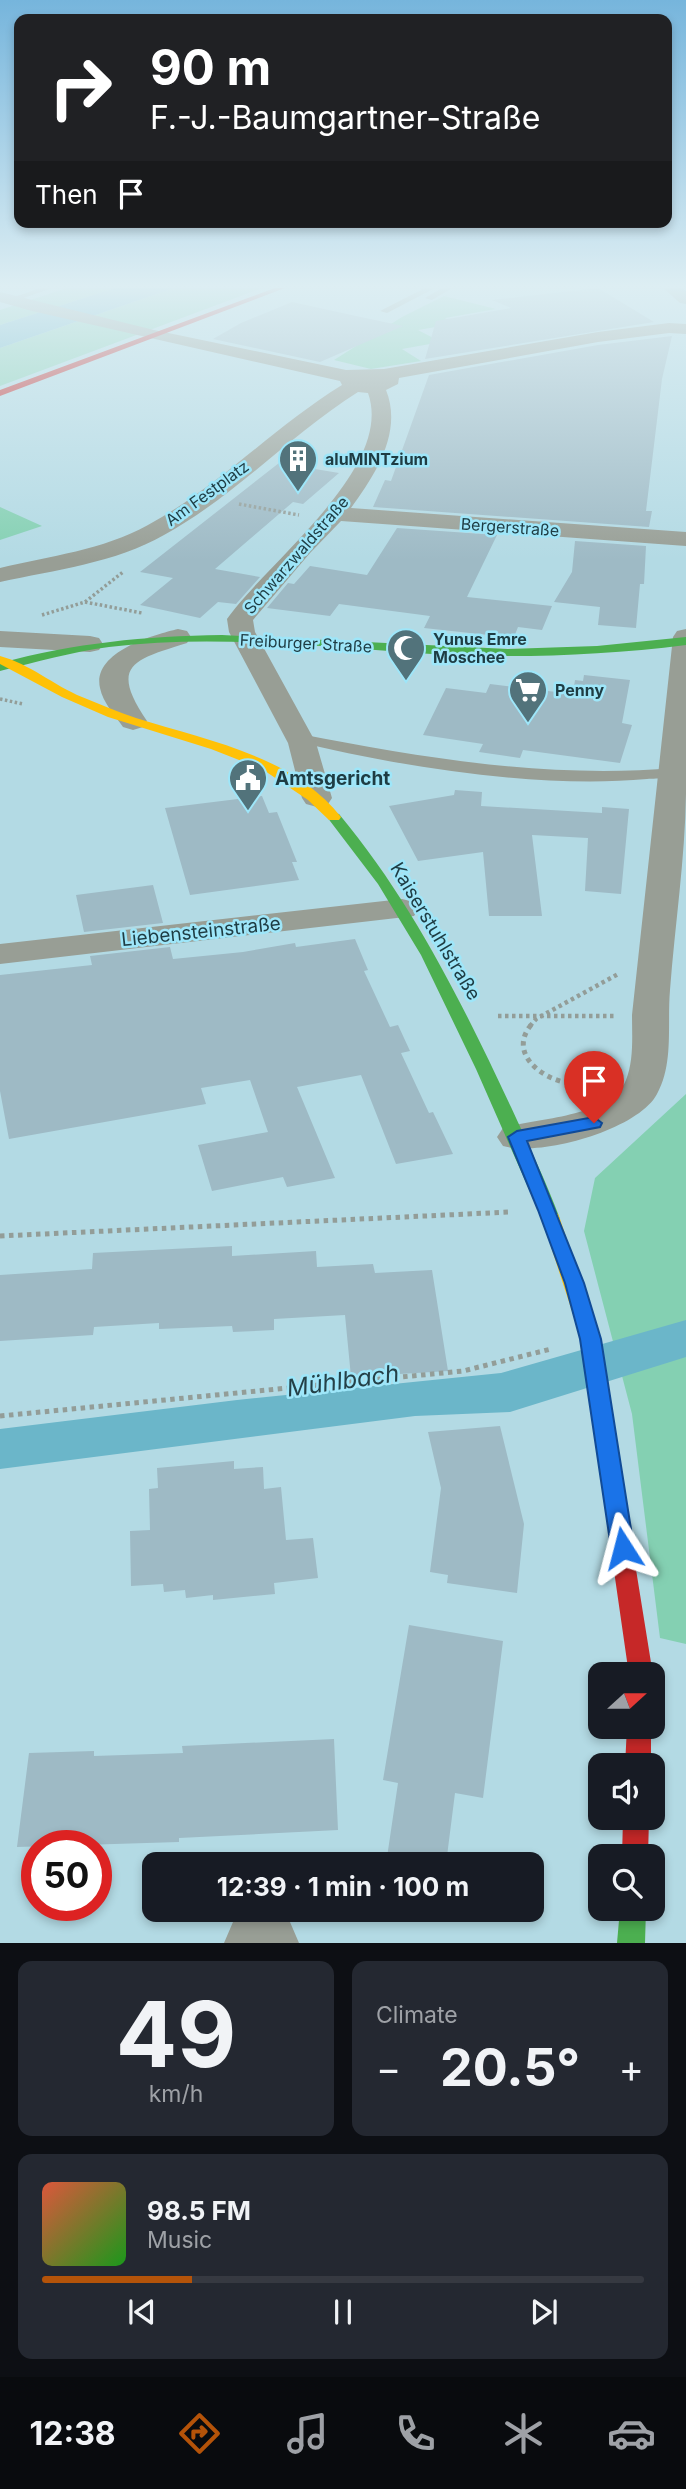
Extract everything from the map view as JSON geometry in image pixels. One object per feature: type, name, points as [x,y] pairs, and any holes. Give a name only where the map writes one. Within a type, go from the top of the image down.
[{"type":"main road","points":[[0,393],[39,379]]},
{"type":"main road","name":"Freiburger Straße","points":[[3,660],[90,644],[178,637],[460,652],[613,650],[686,639]]},
{"type":"main road","name":"Kaiserstuhlstraße","points":[[3,660],[66,695],[132,721],[206,740],[242,754],[289,779],[317,798],[355,841],[402,909],[462,1016],[548,1210],[575,1283],[591,1340],[639,1662]]},
{"type":"main road","points":[[631,1943],[632,1921]]},
{"type":"street","points":[[355,379],[366,381],[378,379]]},
{"type":"street","name":"Am Festplatz","points":[[0,575],[124,544],[155,531],[204,498],[296,425],[366,381]]},
{"type":"street","name":"Schwarzwaldstraße","points":[[317,798],[300,738],[242,632],[240,619],[299,550],[332,517],[369,463],[383,422],[381,403],[366,381]]},
{"type":"street","name":"Bergerstraße","points":[[332,517],[686,539]]},
{"type":"street","name":"Freiburger Straße","points":[[132,721],[117,696],[113,683],[116,673],[124,661],[144,648],[178,637]]},
{"type":"street","name":"Freiburger Straße","points":[[0,639],[90,644]]},
{"type":"street","points":[[517,1137],[594,1123],[631,1100],[645,1083],[651,1053],[650,1015],[686,639]]},
{"type":"street","name":"Liebensteinstraße","points":[[0,954],[402,909]]},
{"type":"street","points":[[254,1943],[270,1943]]},
{"type":"lane","points":[[300,738],[411,761],[549,775],[642,777],[674,772]]},
{"type":"path","points":[[204,498],[332,517]]},
{"type":"path","points":[[35,617],[85,602]]},
{"type":"path","points":[[611,1077],[581,1086],[551,1079],[527,1059],[523,1049],[523,1035],[537,1018],[627,969]]},
{"type":"path","points":[[462,1016],[650,1015]]},
{"type":"path","points":[[0,1236],[548,1210]]},
{"type":"path","points":[[0,1416],[463,1371],[591,1340]]},
{"type":"green space","points":[[0,379],[20,379],[0,386]]},
{"type":"green space","points":[[0,507],[42,526],[0,540]]},
{"type":"green space","points":[[686,1094],[686,1644],[660,1638],[632,1414],[584,1231],[595,1178]]},
{"type":"water","points":[[686,1320],[686,1357],[510,1412],[415,1416],[0,1469],[0,1429],[237,1400],[501,1373]]},
{"type":"building","points":[[428,379],[662,379],[646,511],[652,511],[649,527],[373,507],[385,480],[391,481]]},
{"type":"building","points":[[279,463],[339,473],[303,504],[293,502],[215,569],[260,577],[236,604],[218,602],[200,618],[140,605],[173,578],[140,572]]},
{"type":"building","points":[[397,528],[497,535],[467,597],[552,606],[542,630],[518,627],[514,637],[424,628],[430,616],[339,604],[330,616],[267,608],[288,583],[294,584],[310,566],[367,575]]},
{"type":"building","points":[[575,541],[646,546],[644,584],[640,584],[636,628],[598,625],[600,607],[554,602],[572,572]]},
{"type":"building","name":"Penny","points":[[584,675],[630,680],[622,723],[632,725],[620,763],[523,750],[520,758],[479,752],[483,744],[423,735],[446,688],[486,693],[490,684],[573,694],[575,680],[583,681]]},
{"type":"building","points":[[455,790],[482,792],[481,806],[602,813],[602,807],[629,809],[621,894],[585,891],[588,838],[532,835],[542,916],[489,916],[483,852],[418,861],[389,806],[454,795]]},
{"type":"building","points":[[262,796],[269,813],[277,812],[297,862],[292,862],[299,880],[190,895],[165,808]]},
{"type":"building","points":[[153,885],[163,923],[84,932],[76,895]]},
{"type":"building","points":[[355,939],[368,970],[364,971],[390,1027],[398,1025],[410,1051],[401,1053],[429,1113],[433,1112],[453,1154],[396,1164],[361,1075],[297,1087],[335,1178],[287,1187],[283,1177],[212,1191],[198,1145],[268,1132],[250,1080],[201,1088],[206,1104],[9,1139],[0,1091],[0,975],[92,965],[90,956],[170,947],[173,959],[243,952],[295,943],[296,947]]},
{"type":"building","points":[[232,1246],[232,1256],[316,1251],[317,1267],[373,1264],[375,1273],[432,1270],[448,1371],[351,1377],[345,1315],[274,1319],[274,1330],[233,1332],[232,1326],[159,1329],[159,1323],[94,1327],[93,1335],[0,1341],[0,1275],[92,1269],[93,1253]]},
{"type":"building","points":[[500,1426],[524,1524],[517,1593],[447,1583],[448,1575],[430,1572],[441,1488],[428,1432]]},
{"type":"building","points":[[234,1461],[234,1469],[263,1467],[264,1489],[281,1487],[286,1540],[313,1538],[318,1578],[274,1583],[275,1594],[213,1600],[213,1595],[186,1598],[185,1590],[164,1592],[163,1584],[131,1586],[130,1531],[150,1530],[149,1489],[158,1488],[157,1468]]},
{"type":"building","points":[[409,1625],[503,1641],[483,1798],[455,1793],[448,1852],[388,1852],[398,1783],[383,1780]]},
{"type":"building","points":[[334,1739],[338,1830],[112,1844],[112,1830],[21,1830],[21,1847],[17,1847],[29,1753],[94,1751],[94,1756],[183,1753],[182,1746]]},
{"type":"traffic: fast","points":[[0,667],[55,653],[166,639],[278,641],[508,653],[597,650],[686,641]]},
{"type":"traffic: fast","points":[[334,817],[385,883],[429,955],[485,1069],[551,1219]]},
{"type":"traffic: fast","points":[[631,1943],[632,1921]]},
{"type":"traffic: slow","points":[[0,660],[66,694],[113,714],[242,755],[291,780],[334,817]]},
{"type":"traffic: slow","points":[[551,1219],[591,1339],[623,1557]]},
{"type":"traffic: jam","points":[[0,393],[38,379]]},
{"type":"traffic: jam","points":[[623,1557],[639,1662]]},
{"type":"traffic: jam","points":[[638,1753],[639,1740]]},
{"type":"traffic: jam","points":[[635,1844],[636,1830]]},
{"type":"place","name":"aluMINTzium","points":[[298,493]]},
{"type":"place","name":"Yunus Emre Moschee","points":[[406,682]]},
{"type":"place","name":"Penny","points":[[528,724]]},
{"type":"place","name":"Amtsgericht","points":[[248,812]]},
{"type":"route","points":[[594,1123],[517,1137],[575,1283],[591,1339],[623,1548]]},
{"type":"water label","name":"Mühlbach","points":[[343,1381]]}]
